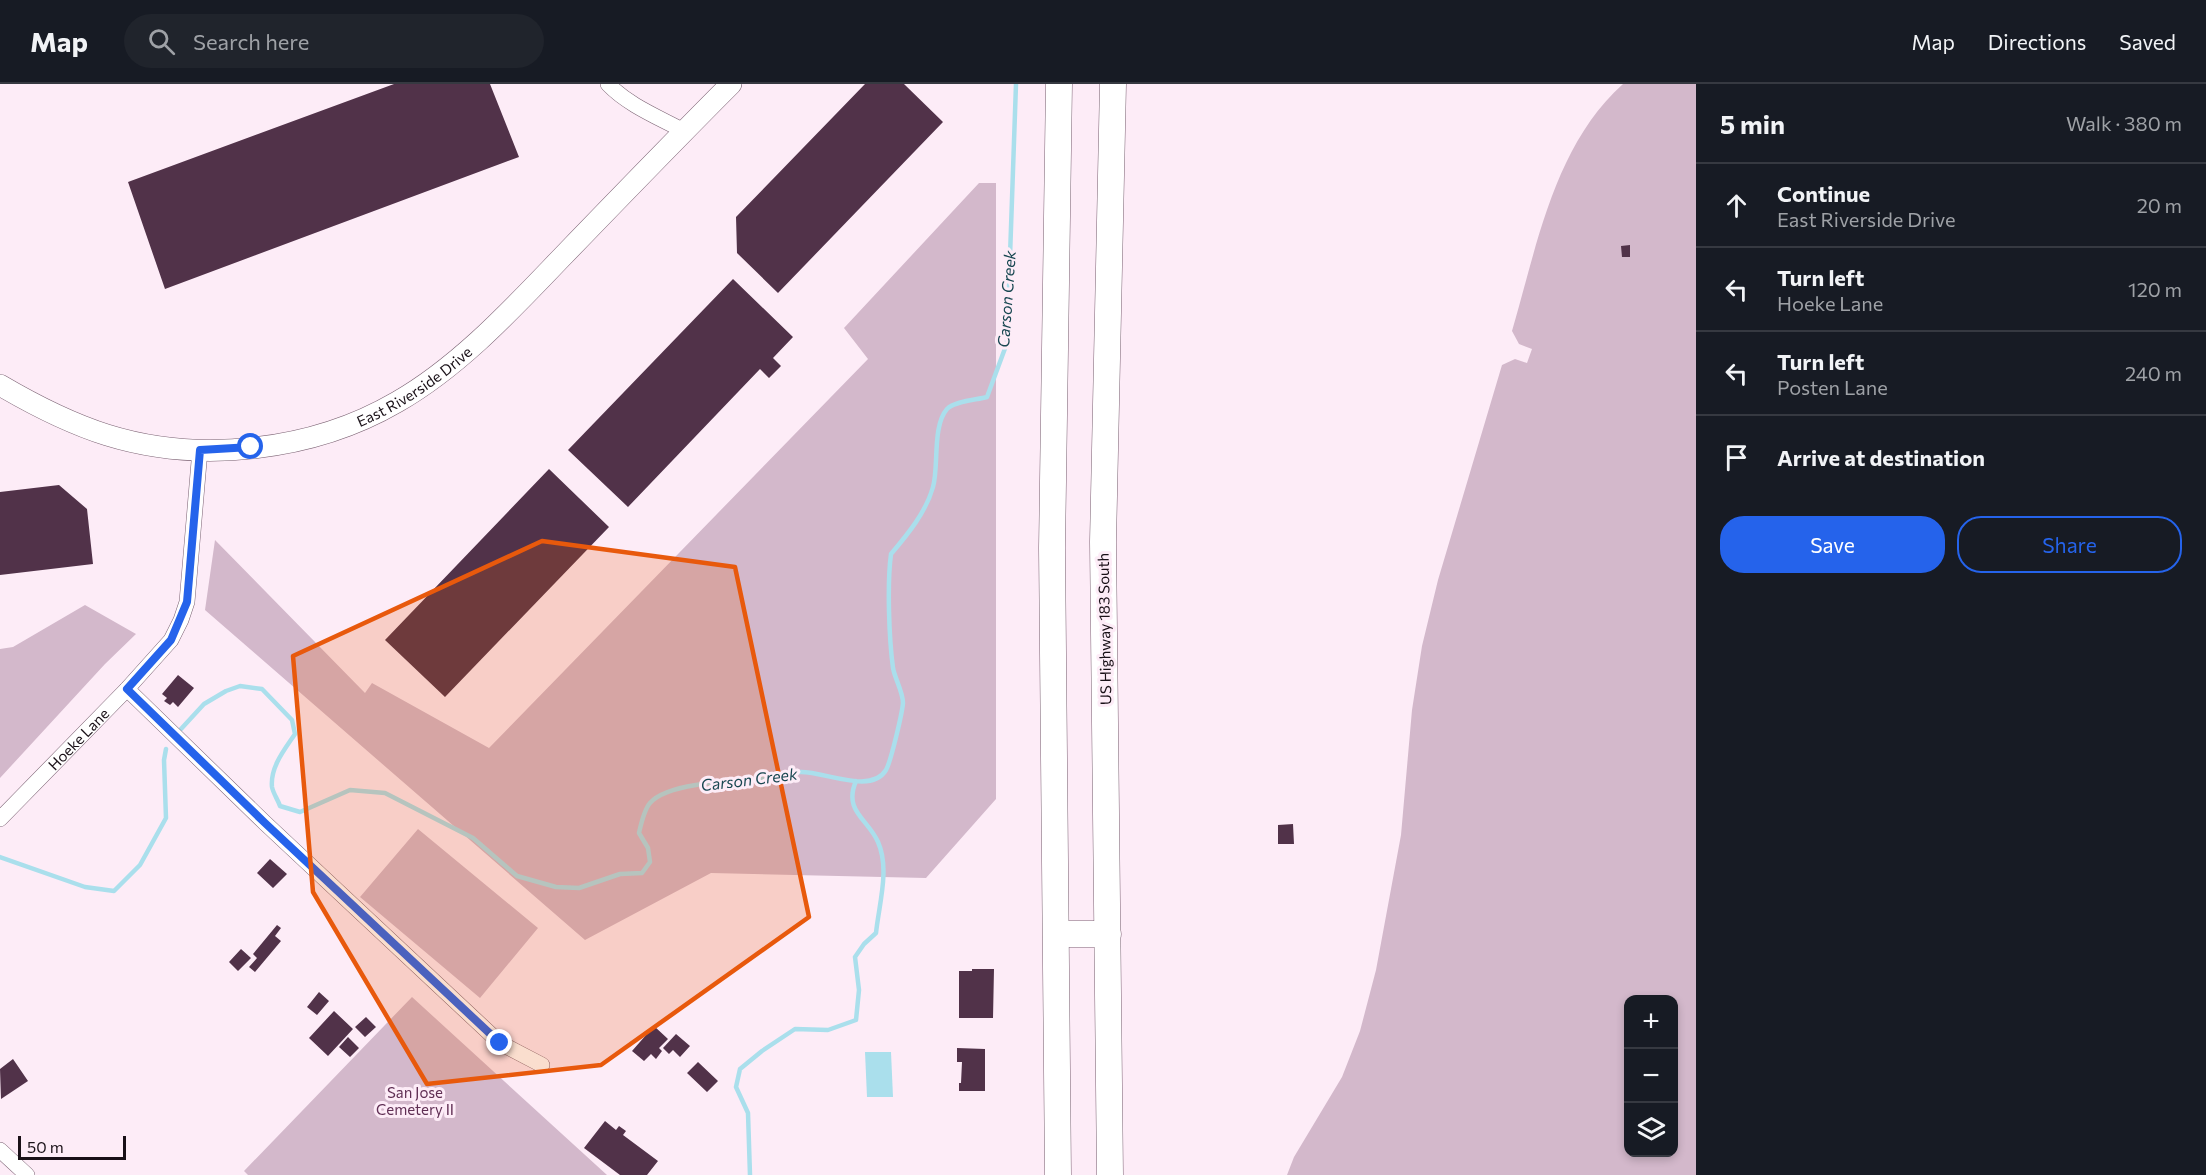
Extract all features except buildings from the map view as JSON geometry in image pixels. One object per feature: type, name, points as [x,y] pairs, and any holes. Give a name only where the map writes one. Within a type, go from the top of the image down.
[{"type":"highway","points":[[1058,1175],[1052,548],[1059,84]]},
{"type":"highway","name":"US Highway 183 South","points":[[1110,1175],[1103,542],[1113,84]]},
{"type":"highway","points":[[1056,934],[1108,934]]},
{"type":"main road","name":"East Riverside Drive","points":[[0,385],[27,401],[76,424],[108,435],[148,444],[200,450],[251,447],[318,435],[354,423],[398,402],[489,333],[731,84]]},
{"type":"street","points":[[608,84],[616,93],[684,131]]},
{"type":"street","name":"Hoeke Lane","points":[[0,819],[127,689],[171,640],[187,602],[200,450]]},
{"type":"street","points":[[127,689],[265,823],[500,1043],[542,1065]]},
{"type":"street","points":[[0,1150],[27,1175]]},
{"type":"highlighted area","points":[[542,541],[735,567],[809,917],[601,1065],[427,1084],[313,892],[293,656]]},
{"type":"green space","points":[[1623,84],[1696,84],[1696,1175],[1287,1175],[1294,1157],[1342,1077],[1360,1031],[1376,970],[1401,835],[1412,710],[1422,646],[1438,580],[1502,365],[1515,359],[1527,363],[1532,349],[1519,344],[1512,331],[1551,199],[1580,137],[1599,109]]},
{"type":"green space","points":[[979,183],[996,183],[996,799],[926,878],[711,873],[585,940],[205,610],[215,540],[365,693],[372,683],[489,748],[868,359],[844,328]]},
{"type":"green space","points":[[85,605],[136,634],[105,664],[0,778],[0,649],[13,647]]},
{"type":"green space","points":[[418,829],[538,928],[480,998],[360,897]]},
{"type":"green space","name":"San Jose Cemetery II","points":[[412,997],[607,1175],[248,1175],[244,1171]]},
{"type":"water","points":[[865,1052],[891,1052],[893,1097],[867,1097]]},
{"type":"waterway","name":"Carson Creek","points":[[181,729],[204,704],[226,691],[240,686],[262,689],[292,720],[295,734],[273,772],[273,792],[280,806],[300,812],[350,790],[385,793],[473,838],[517,876],[556,887],[579,888],[620,874],[642,873],[650,862],[648,848],[639,833],[644,813],[650,803],[673,790],[706,784],[769,779],[800,772],[859,781],[870,781],[879,777],[886,770],[891,757],[903,703],[893,668],[890,642],[891,554],[916,522],[930,496],[935,479],[939,426],[942,416],[955,404],[987,397],[1007,343],[1016,84]]},
{"type":"waterway","name":"Carson Creek","points":[[0,857],[85,887],[114,891],[140,865],[166,818],[164,760],[166,749]]},
{"type":"waterway","points":[[750,1175],[748,1113],[736,1087],[740,1069],[795,1029],[828,1030],[856,1020],[859,990],[855,957],[876,933],[883,875],[878,842],[855,807],[853,791],[856,781]]},
{"type":"route","points":[[251,447],[200,450],[187,602],[171,640],[127,689],[265,823],[500,1043]]}]
